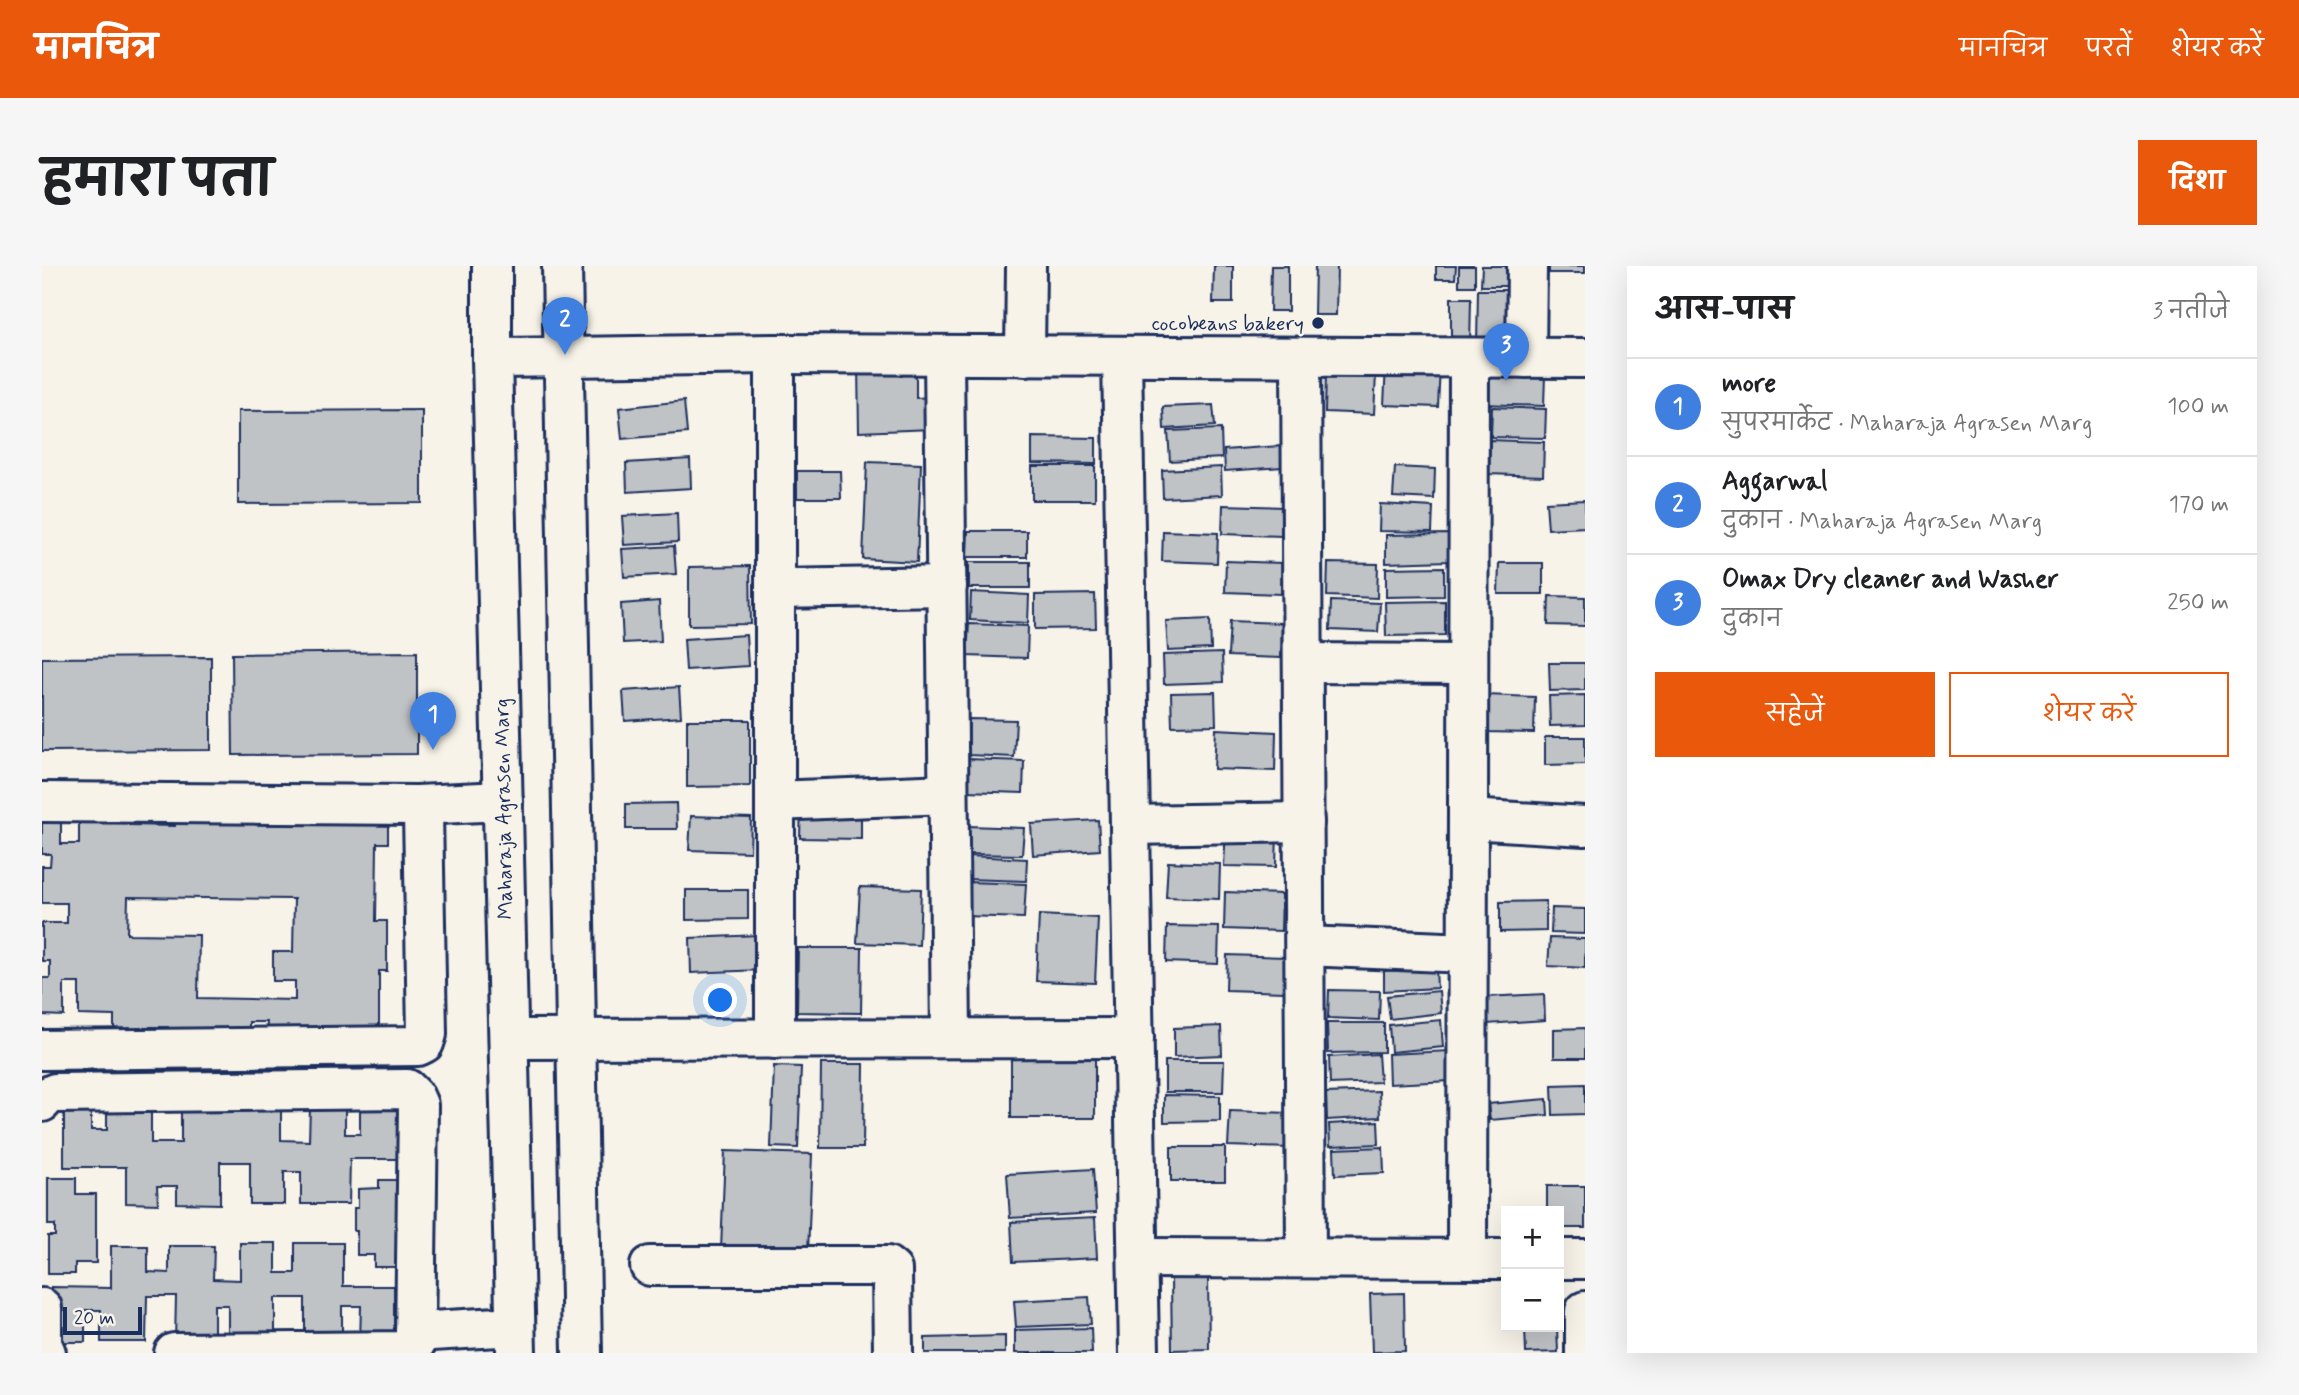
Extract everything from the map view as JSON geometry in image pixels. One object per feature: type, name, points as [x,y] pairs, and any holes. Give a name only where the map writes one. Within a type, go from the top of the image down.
[{"type":"street","name":"Maharaja Agrasen Marg","points":[[492,266],[515,1339]]},
{"type":"street","points":[[562,266],[582,1353]]},
{"type":"street","points":[[1025,356],[1026,266]]},
{"type":"street","points":[[1526,358],[1527,266]]},
{"type":"street","points":[[492,358],[775,354],[1585,358]]},
{"type":"street","points":[[775,354],[775,1039]]},
{"type":"street","points":[[944,355],[951,1038]]},
{"type":"street","points":[[1122,356],[1139,1353]]},
{"type":"street","points":[[1301,357],[1306,1258]]},
{"type":"street","points":[[1467,1259],[1469,358]]},
{"type":"street","points":[[775,589],[947,586]]},
{"type":"street","points":[[1303,663],[1468,664]]},
{"type":"street","points":[[775,801],[948,794]]},
{"type":"street","points":[[42,802],[417,805],[503,801]]},
{"type":"street","points":[[42,1050],[418,1046],[424,1043],[427,1034],[411,927],[422,813],[417,805]]},
{"type":"street","points":[[1468,819],[1585,826]]},
{"type":"street","points":[[1130,824],[1304,822]]},
{"type":"street","points":[[1305,946],[1468,953]]},
{"type":"street","points":[[509,1039],[1134,1038]]},
{"type":"street","points":[[42,1102],[55,1093],[407,1089],[414,1096],[418,1105],[415,1344],[409,1350],[174,1353]]},
{"type":"street","points":[[1138,1258],[1501,1259]]},
{"type":"street","points":[[1564,1259],[1585,1259]]},
{"type":"street","points":[[650,1266],[887,1266],[892,1270],[893,1353]]},
{"type":"street","points":[[42,1308],[42,1344],[46,1353]]},
{"type":"street","points":[[1585,1311],[1585,1353]]},
{"type":"street","points":[[415,1332],[515,1339]]},
{"type":"building","points":[[1214,266],[1233,266],[1233,303],[1213,303]]},
{"type":"building","points":[[1271,266],[1288,266],[1288,311],[1270,311]]},
{"type":"building","points":[[1315,266],[1337,266],[1336,315],[1314,315]]},
{"type":"building","points":[[1436,266],[1456,266],[1455,279],[1436,279]]},
{"type":"building","points":[[1459,266],[1475,266],[1475,286],[1459,286]]},
{"type":"building","points":[[1482,266],[1513,266],[1512,286],[1481,286]]},
{"type":"building","points":[[1549,266],[1585,266],[1585,273],[1549,273]]},
{"type":"building","points":[[1478,290],[1517,290],[1516,344],[1477,344]]},
{"type":"building","points":[[1451,298],[1471,298],[1470,347],[1451,347]]},
{"type":"building","points":[[916,364],[916,398],[931,397],[932,429],[859,432],[858,366]]},
{"type":"building","points":[[1386,365],[1440,366],[1438,407],[1384,405]]},
{"type":"building","points":[[1326,373],[1376,374],[1374,414],[1325,412]]},
{"type":"building","points":[[1482,373],[1545,375],[1544,406],[1481,404]]},
{"type":"building","points":[[684,401],[687,433],[622,439],[619,408]]},
{"type":"building","points":[[1213,405],[1215,426],[1164,429],[1163,407]]},
{"type":"building","points":[[1492,407],[1546,409],[1545,438],[1491,437]]},
{"type":"building","points":[[422,410],[422,503],[238,504],[238,411]]},
{"type":"building","points":[[1221,429],[1222,458],[1170,461],[1168,431]]},
{"type":"building","points":[[1032,437],[1096,438],[1096,464],[1032,463]]},
{"type":"building","points":[[1490,440],[1544,442],[1543,476],[1489,474]]},
{"type":"building","points":[[1281,446],[1282,467],[1225,471],[1224,450]]},
{"type":"building","points":[[690,459],[691,488],[627,492],[626,463]]},
{"type":"building","points":[[867,462],[921,464],[917,562],[863,559]]},
{"type":"building","points":[[1032,466],[1095,466],[1095,500],[1032,500]]},
{"type":"building","points":[[1221,467],[1222,495],[1163,498],[1162,470]]},
{"type":"building","points":[[1395,467],[1435,469],[1434,499],[1393,497]]},
{"type":"building","points":[[797,471],[840,471],[841,498],[797,498]]},
{"type":"building","points":[[1585,500],[1585,527],[1548,529],[1546,502]]},
{"type":"building","points":[[1380,504],[1433,507],[1432,532],[1379,531]]},
{"type":"building","points":[[1223,505],[1284,507],[1282,536],[1222,534]]},
{"type":"building","points":[[677,513],[678,542],[624,545],[622,516]]},
{"type":"building","points":[[968,531],[1027,531],[1027,557],[967,557]]},
{"type":"building","points":[[1163,531],[1218,533],[1217,563],[1162,561]]},
{"type":"building","points":[[1449,534],[1449,561],[1386,563],[1386,535]]},
{"type":"building","points":[[674,546],[676,574],[624,577],[622,549]]},
{"type":"building","points":[[1226,561],[1282,563],[1281,594],[1225,592]]},
{"type":"building","points":[[969,562],[1030,562],[1030,588],[969,588]]},
{"type":"building","points":[[1328,563],[1378,564],[1377,598],[1327,596]]},
{"type":"building","points":[[1499,563],[1543,563],[1543,594],[1498,594]]},
{"type":"building","points":[[750,566],[751,624],[689,625],[689,567]]},
{"type":"building","points":[[1444,567],[1444,596],[1386,597],[1386,568]]},
{"type":"building","points":[[971,592],[1029,595],[1028,623],[970,620]]},
{"type":"building","points":[[1095,594],[1096,628],[1035,629],[1035,595]]},
{"type":"building","points":[[1549,596],[1585,597],[1585,626],[1548,625]]},
{"type":"building","points":[[659,601],[661,641],[623,643],[621,604]]},
{"type":"building","points":[[1331,601],[1380,603],[1378,632],[1330,630]]},
{"type":"building","points":[[1445,601],[1445,635],[1386,636],[1385,602]]},
{"type":"building","points":[[1210,619],[1211,649],[1168,651],[1166,621]]},
{"type":"building","points":[[1230,621],[1282,623],[1281,658],[1228,656]]},
{"type":"building","points":[[969,624],[1028,626],[1027,658],[967,656]]},
{"type":"building","points":[[746,635],[748,666],[686,670],[684,639]]},
{"type":"building","points":[[417,652],[417,754],[233,755],[232,654]]},
{"type":"building","points":[[1222,653],[1223,682],[1164,684],[1163,655]]},
{"type":"building","points":[[211,657],[211,750],[42,751],[42,658]]},
{"type":"building","points":[[1549,663],[1585,663],[1585,690],[1550,691]]},
{"type":"building","points":[[679,687],[681,717],[625,721],[623,691]]},
{"type":"building","points":[[1215,692],[1216,725],[1172,726],[1171,693]]},
{"type":"building","points":[[1486,695],[1535,697],[1534,733],[1485,732]]},
{"type":"building","points":[[1585,695],[1585,725],[1550,726],[1549,696]]},
{"type":"building","points":[[969,719],[1016,720],[1014,757],[968,755]]},
{"type":"building","points":[[687,720],[750,720],[750,786],[687,787]]},
{"type":"building","points":[[1216,729],[1276,732],[1275,771],[1214,769]]},
{"type":"building","points":[[1545,737],[1585,737],[1585,764],[1545,765]]},
{"type":"building","points":[[967,759],[1024,761],[1023,793],[966,791]]},
{"type":"building","points":[[676,803],[677,829],[626,829],[626,804]]},
{"type":"building","points":[[801,804],[861,804],[861,839],[800,838]]},
{"type":"building","points":[[42,809],[61,809],[61,844],[79,844],[79,809],[129,810],[129,825],[175,826],[176,810],[388,810],[388,843],[377,843],[376,921],[387,921],[387,971],[379,971],[379,1035],[266,1035],[267,1022],[249,1022],[249,1035],[167,1035],[168,1027],[150,1027],[150,1044],[114,1044],[114,1016],[79,1015],[79,983],[64,983],[64,1016],[42,1015],[42,978],[50,978],[50,961],[42,961],[42,923],[67,923],[67,903],[42,903],[42,866],[50,866],[51,854],[42,854]],"holes":[[[128,897],[294,899],[293,952],[273,952],[273,981],[295,981],[295,1000],[198,998],[199,935],[127,934]]]},
{"type":"building","points":[[691,816],[751,818],[750,852],[689,850]]},
{"type":"building","points":[[1098,820],[1100,850],[1033,855],[1031,824]]},
{"type":"building","points":[[968,826],[1024,828],[1022,855],[967,854]]},
{"type":"building","points":[[1226,828],[1277,830],[1276,867],[1224,866]]},
{"type":"building","points":[[969,856],[1027,859],[1026,881],[967,879]]},
{"type":"building","points":[[1168,862],[1220,864],[1219,899],[1166,897]]},
{"type":"building","points":[[966,882],[1026,884],[1024,918],[965,916]]},
{"type":"building","points":[[860,887],[921,889],[919,945],[857,943]]},
{"type":"building","points":[[686,890],[748,890],[748,919],[686,920]]},
{"type":"building","points":[[1225,892],[1282,894],[1281,931],[1224,929]]},
{"type":"building","points":[[1546,901],[1546,931],[1500,932],[1500,902]]},
{"type":"building","points":[[1552,908],[1585,909],[1585,934],[1551,933]]},
{"type":"building","points":[[1039,915],[1098,918],[1095,983],[1036,981]]},
{"type":"building","points":[[1167,926],[1219,927],[1218,964],[1166,962]]},
{"type":"building","points":[[759,935],[761,970],[691,973],[690,938]]},
{"type":"building","points":[[1550,938],[1585,939],[1585,968],[1548,966]]},
{"type":"building","points":[[798,948],[862,948],[861,1013],[797,1012]]},
{"type":"building","points":[[1227,955],[1285,957],[1284,992],[1226,990]]},
{"type":"building","points":[[1436,968],[1437,988],[1384,991],[1384,971]]},
{"type":"building","points":[[1329,990],[1380,991],[1379,1020],[1328,1018]]},
{"type":"building","points":[[1439,991],[1441,1013],[1390,1019],[1387,996]]},
{"type":"building","points":[[1544,994],[1545,1020],[1487,1024],[1485,997]]},
{"type":"building","points":[[1441,1020],[1443,1047],[1391,1052],[1389,1025]]},
{"type":"building","points":[[1327,1023],[1384,1023],[1384,1052],[1328,1053]]},
{"type":"building","points":[[1221,1026],[1222,1055],[1174,1057],[1174,1028]]},
{"type":"building","points":[[1585,1028],[1585,1058],[1554,1058],[1554,1029]]},
{"type":"building","points":[[1450,1051],[1451,1081],[1389,1084],[1388,1054]]},
{"type":"building","points":[[1011,1053],[1095,1053],[1095,1118],[1011,1118]]},
{"type":"building","points":[[1378,1054],[1380,1082],[1330,1084],[1329,1057]]},
{"type":"building","points":[[1165,1061],[1224,1061],[1223,1092],[1165,1092]]},
{"type":"building","points":[[821,1064],[864,1064],[863,1148],[820,1148]]},
{"type":"building","points":[[774,1066],[801,1067],[798,1148],[771,1147]]},
{"type":"building","points":[[1585,1084],[1585,1114],[1553,1115],[1552,1085]]},
{"type":"building","points":[[1379,1091],[1380,1117],[1327,1120],[1326,1093]]},
{"type":"building","points":[[1164,1095],[1220,1096],[1220,1121],[1164,1122]]},
{"type":"building","points":[[1547,1099],[1548,1115],[1490,1120],[1488,1104]]},
{"type":"building","points":[[64,1107],[91,1107],[91,1130],[107,1130],[107,1107],[151,1107],[151,1143],[181,1143],[181,1107],[281,1107],[281,1140],[309,1141],[310,1107],[345,1107],[345,1134],[360,1134],[360,1107],[407,1108],[407,1159],[350,1159],[349,1204],[301,1204],[301,1172],[284,1172],[284,1204],[250,1204],[250,1162],[220,1162],[220,1204],[177,1203],[177,1186],[157,1186],[158,1204],[126,1203],[126,1167],[64,1167]]},
{"type":"building","points":[[1230,1111],[1290,1113],[1289,1148],[1228,1146]]},
{"type":"building","points":[[1378,1121],[1379,1144],[1330,1146],[1329,1124]]},
{"type":"building","points":[[1171,1147],[1225,1147],[1225,1181],[1171,1181]]},
{"type":"building","points":[[1383,1147],[1384,1173],[1335,1175],[1334,1149]]},
{"type":"building","points":[[725,1151],[812,1154],[808,1253],[721,1250]]},
{"type":"building","points":[[1093,1169],[1096,1213],[1010,1218],[1007,1174]]},
{"type":"building","points":[[48,1178],[76,1178],[76,1194],[96,1194],[96,1263],[75,1263],[75,1274],[48,1274],[48,1236],[55,1236],[55,1225],[48,1225]]},
{"type":"building","points":[[379,1180],[405,1180],[404,1267],[374,1267],[374,1255],[357,1255],[354,1208],[358,1208],[358,1189],[379,1188]]},
{"type":"building","points":[[1547,1186],[1585,1186],[1585,1228],[1564,1228],[1564,1206],[1547,1206]]},
{"type":"building","points":[[1095,1218],[1097,1258],[1013,1262],[1011,1222]]},
{"type":"building","points":[[240,1243],[276,1243],[276,1273],[295,1273],[295,1243],[343,1243],[343,1286],[394,1286],[394,1343],[360,1343],[361,1306],[342,1306],[342,1343],[305,1343],[305,1298],[275,1298],[275,1342],[228,1343],[228,1305],[214,1305],[214,1343],[175,1343],[176,1296],[147,1296],[146,1342],[101,1342],[101,1310],[85,1310],[85,1342],[51,1342],[51,1287],[111,1288],[111,1246],[148,1246],[148,1272],[169,1273],[169,1246],[214,1246],[213,1279],[240,1280]]},
{"type":"building","points":[[1208,1278],[1209,1349],[1172,1350],[1171,1279]]},
{"type":"building","points":[[1404,1293],[1405,1351],[1372,1352],[1370,1294]]},
{"type":"building","points":[[1089,1297],[1091,1324],[1016,1327],[1014,1301]]},
{"type":"building","points":[[1091,1328],[1092,1353],[1015,1353],[1015,1330]]},
{"type":"building","points":[[1525,1332],[1557,1332],[1558,1352],[1526,1353]]},
{"type":"building","points":[[1005,1336],[1005,1353],[925,1353],[925,1338]]},
{"type":"place","name":"cocobeans bakery","points":[[1318,323]]},
{"type":"place","name":"Aggarwal","points":[[565,355]]},
{"type":"place","name":"Omax Dry cleaner and Washer","points":[[1506,381]]},
{"type":"place","name":"more","points":[[433,750]]}]
